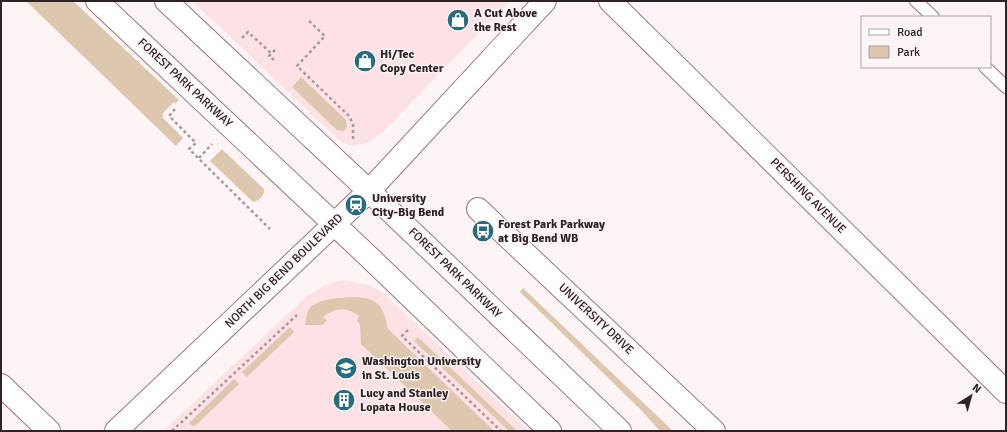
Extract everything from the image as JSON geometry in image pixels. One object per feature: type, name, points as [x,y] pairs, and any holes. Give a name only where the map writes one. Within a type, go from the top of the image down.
[{"type":"main road","name":"FOREST PARK PARKWAY","points":[[98,1],[550,431]]},
{"type":"main road","name":"FOREST PARK PARKWAY","points":[[166,1],[369,190],[620,431]]},
{"type":"main road","name":"NORTH BIG BEND BOULEVARD","points":[[116,431],[369,190],[545,1]]},
{"type":"main road","name":"PERSHING AVENUE","points":[[610,1],[1006,392]]},
{"type":"main road","name":"UNIVERSITY DRIVE","points":[[478,209],[714,431]]},
{"type":"main road","points":[[1,384],[49,431]]},
{"type":"lane","points":[[916,1],[932,16]]},
{"type":"lane","points":[[986,68],[1006,87]]},
{"type":"path","points":[[309,21],[325,36],[297,66],[349,116],[353,124],[353,141]]},
{"type":"path","points":[[247,43],[242,38],[248,32],[272,54]]},
{"type":"path","points":[[274,60],[269,56],[277,48]]},
{"type":"path","points":[[180,114],[175,109],[168,116],[196,142],[189,149],[270,228]]},
{"type":"path","points":[[199,158],[217,140]]},
{"type":"path","points":[[172,431],[296,315]]},
{"type":"path","points":[[412,326],[402,336],[502,431]]},
{"type":"shaded area","points":[[192,1],[510,1],[384,131],[367,143],[353,146],[340,141]]},
{"type":"shaded area","name":"Washington University in St. Louis","points":[[343,280],[369,285],[383,293],[529,431],[163,431],[306,297],[327,284]]},
{"type":"green space","points":[[26,1],[73,1],[179,100],[175,104],[174,102],[162,114],[164,116],[162,117],[183,138],[176,146]]},
{"type":"green space","points":[[301,77],[346,120],[347,127],[344,131],[337,130],[292,87]]},
{"type":"green space","points":[[222,149],[264,189],[260,199],[253,202],[210,161]]},
{"type":"green space","points":[[523,288],[673,431],[660,431],[641,410],[520,292]]},
{"type":"green space","points":[[353,297],[369,299],[378,304],[384,314],[388,329],[494,431],[452,431],[361,344],[360,325],[357,321],[359,316],[355,313],[341,309],[332,311],[323,317],[327,321],[322,325],[305,325],[308,311],[313,305],[330,299]]},
{"type":"green space","points":[[290,327],[294,332],[247,377],[242,372]]},
{"type":"green space","points":[[418,337],[517,431],[509,431],[414,341]]},
{"type":"green space","points":[[234,379],[239,384],[194,427],[189,423]]},
{"type":"place","name":"A Cut Above the Rest","points":[[458,20]]},
{"type":"place","name":"Hi/Tec Copy Center","points":[[365,61]]},
{"type":"place","name":"University City-Big Bend","points":[[356,205]]},
{"type":"place","name":"Forest Park Parkway at Big Bend WB","points":[[483,231]]},
{"type":"place","name":"Washington University in St. Louis","points":[[346,368]]},
{"type":"place","name":"Lucy and Stanley Lopata House","points":[[344,400]]}]
